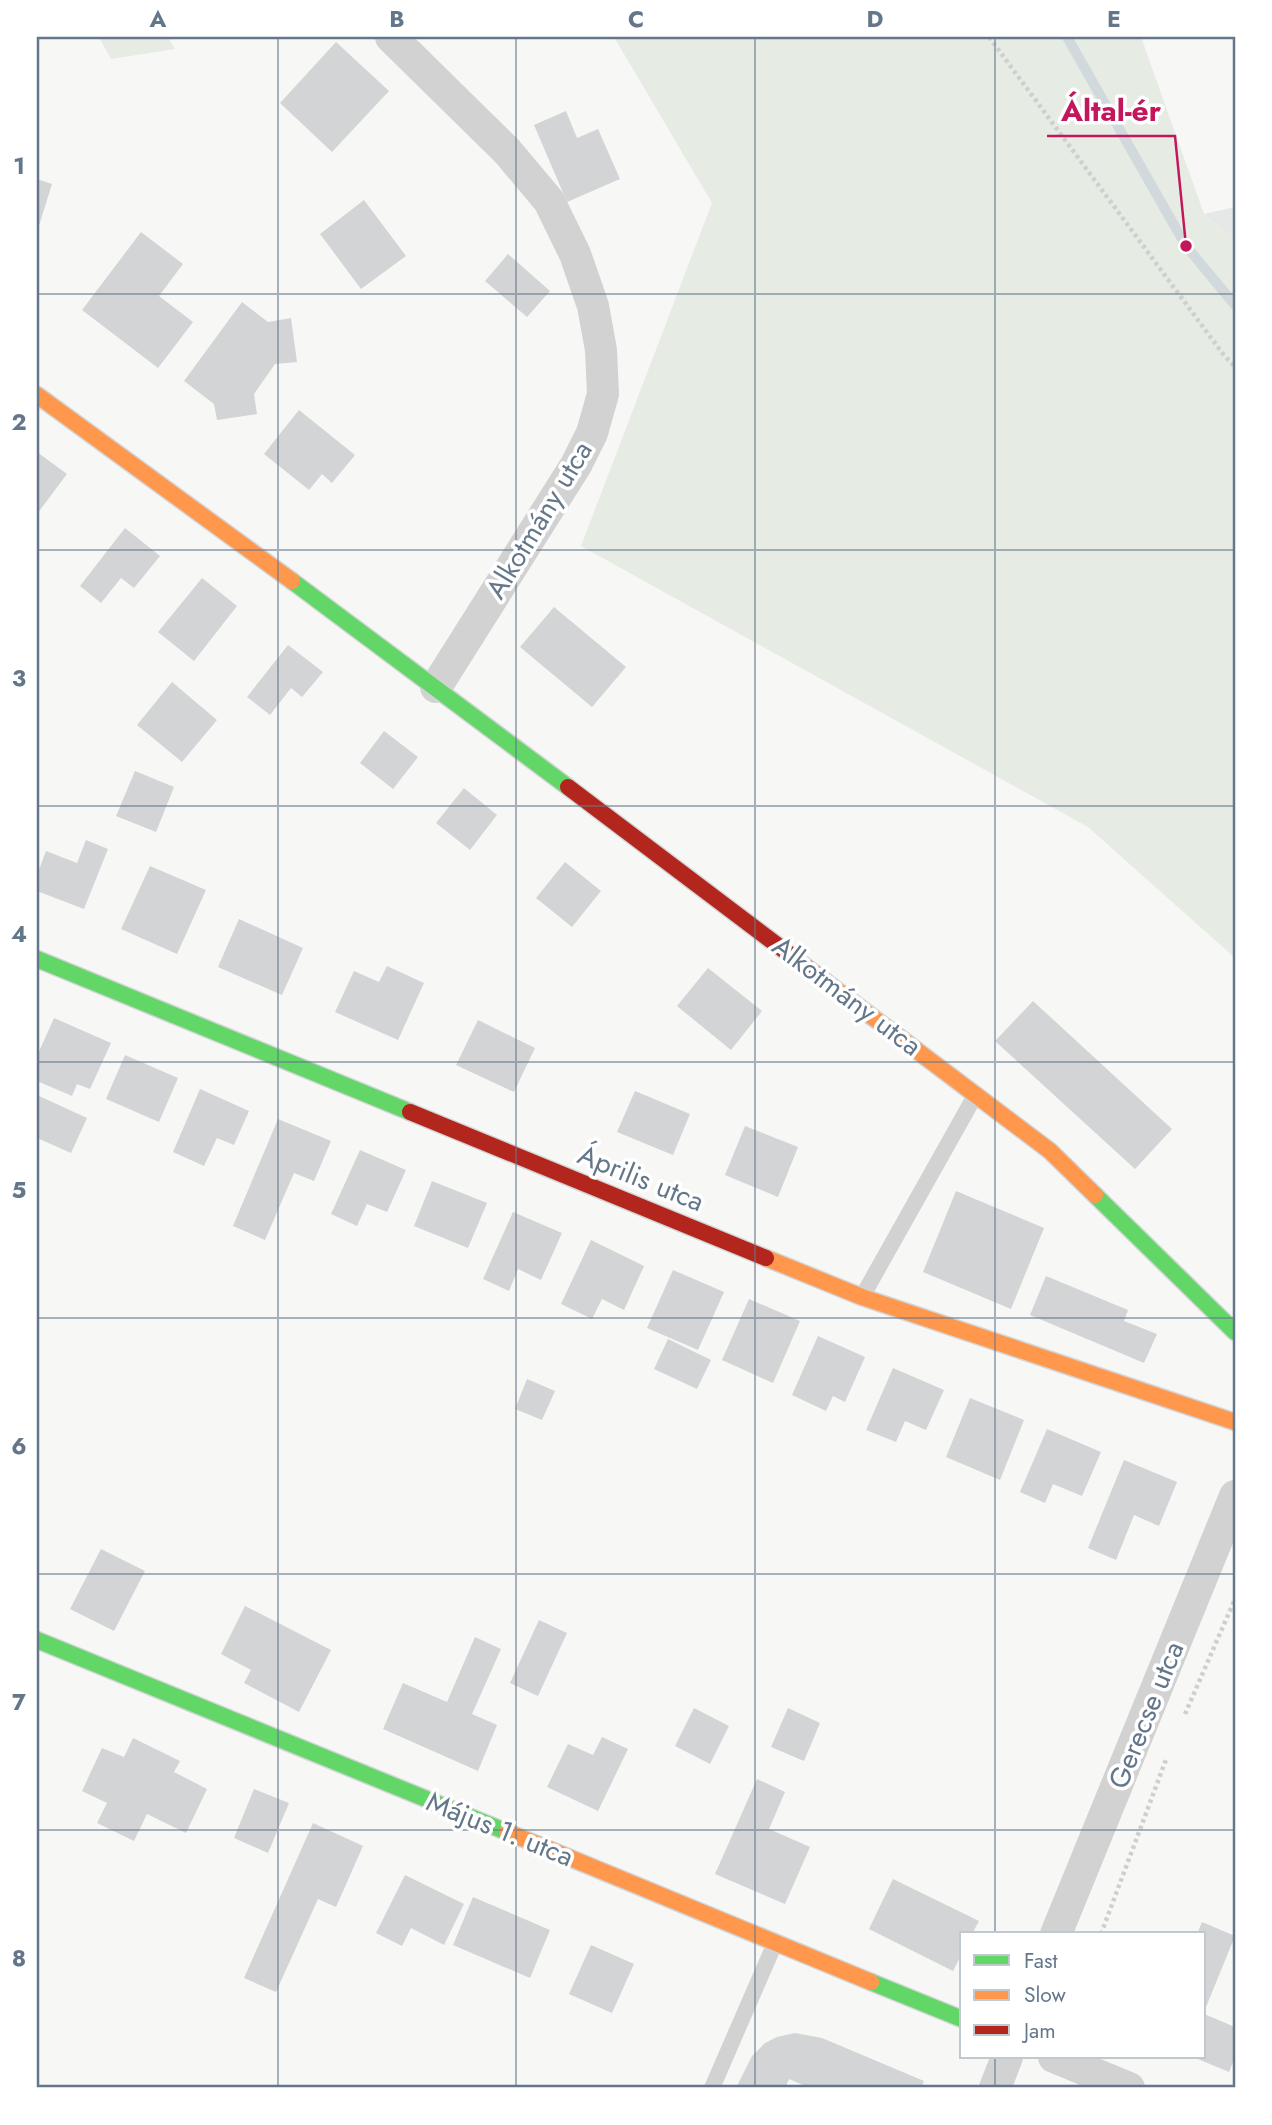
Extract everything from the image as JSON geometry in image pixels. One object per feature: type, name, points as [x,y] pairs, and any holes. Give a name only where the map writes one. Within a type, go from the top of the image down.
[{"type":"street","name":"Alkotmány utca","points":[[391,37],[507,151],[549,201],[575,254],[593,306],[601,349],[603,394],[592,433],[576,465],[436,687]]},
{"type":"street","name":"Alkotmány utca","points":[[37,395],[436,687],[976,1093],[1050,1151],[1235,1332]]},
{"type":"street","name":"Április utca","points":[[37,959],[862,1297],[1235,1422]]},
{"type":"street","name":"Gerecse utca","points":[[1057,1932],[1235,1496]]},
{"type":"street","name":"Május 1. utca","points":[[37,1640],[960,2018]]},
{"type":"street","points":[[995,2088],[1007,2058]]},
{"type":"street","points":[[1056,2058],[1129,2088]]},
{"type":"lane","points":[[862,1297],[976,1093]]},
{"type":"lane","points":[[712,2088],[775,1942]]},
{"type":"path","points":[[989,37],[1235,367]]},
{"type":"path","points":[[1181,1722],[1235,1599]]},
{"type":"path","points":[[1102,1932],[1171,1747]]},
{"type":"shaded area","points":[[99,37],[168,37],[175,49],[111,59]]},
{"type":"shaded area","points":[[614,37],[1141,37],[1204,214],[1235,239],[1235,958],[1088,827],[581,546],[712,203]]},
{"type":"shaded area","points":[[1235,207],[1235,239],[1204,214]]},
{"type":"building","points":[[336,42],[389,91],[332,152],[280,103]]},
{"type":"building","points":[[566,111],[577,138],[598,129],[620,179],[567,202],[534,125]]},
{"type":"building","points":[[37,179],[52,184],[37,232]]},
{"type":"building","points":[[364,200],[406,256],[361,289],[320,234]]},
{"type":"building","points":[[141,232],[183,264],[159,296],[193,322],[158,368],[82,310]]},
{"type":"building","points":[[508,254],[550,291],[527,317],[485,281]]},
{"type":"building","points":[[242,302],[268,322],[291,318],[297,362],[275,364],[254,394],[257,414],[217,420],[214,404],[184,381]]},
{"type":"building","points":[[299,410],[355,455],[332,483],[322,474],[309,490],[264,454]]},
{"type":"building","points":[[37,452],[67,474],[37,514]]},
{"type":"building","points":[[125,528],[160,556],[134,588],[121,578],[101,603],[80,586]]},
{"type":"building","points":[[202,578],[237,606],[194,661],[158,632]]},
{"type":"building","points":[[554,607],[626,667],[592,707],[520,647]]},
{"type":"building","points":[[288,645],[323,672],[302,697],[291,688],[270,715],[247,697]]},
{"type":"building","points":[[172,682],[217,720],[182,762],[137,725]]},
{"type":"building","points":[[384,731],[418,757],[393,789],[360,763]]},
{"type":"building","points":[[135,771],[174,787],[156,832],[116,816]]},
{"type":"building","points":[[464,788],[497,815],[470,850],[436,823]]},
{"type":"building","points":[[86,840],[108,849],[84,909],[37,891],[37,875],[46,851],[77,863]]},
{"type":"building","points":[[565,862],[601,891],[572,927],[536,898]]},
{"type":"building","points":[[150,866],[206,890],[177,954],[121,929]]},
{"type":"building","points":[[239,919],[303,948],[282,995],[218,967]]},
{"type":"building","points":[[387,966],[424,983],[398,1040],[335,1012],[354,971],[379,982]]},
{"type":"building","points":[[708,968],[762,1011],[731,1050],[677,1006]]},
{"type":"building","points":[[1033,1001],[1172,1129],[1135,1169],[995,1041]]},
{"type":"building","points":[[54,1018],[111,1043],[90,1089],[77,1084],[72,1096],[37,1081],[37,1056]]},
{"type":"building","points":[[478,1020],[535,1048],[514,1092],[456,1065]]},
{"type":"building","points":[[125,1055],[178,1078],[159,1122],[106,1099]]},
{"type":"building","points":[[200,1089],[249,1111],[234,1145],[217,1138],[204,1166],[173,1152]]},
{"type":"building","points":[[635,1091],[690,1114],[673,1155],[617,1132]]},
{"type":"building","points":[[37,1095],[87,1118],[71,1153],[37,1138]]},
{"type":"building","points":[[278,1119],[331,1141],[314,1181],[294,1173],[265,1240],[233,1226]]},
{"type":"building","points":[[745,1126],[798,1147],[778,1197],[725,1175]]},
{"type":"building","points":[[360,1150],[406,1170],[387,1212],[367,1204],[357,1226],[331,1214]]},
{"type":"building","points":[[432,1181],[487,1203],[468,1248],[414,1226]]},
{"type":"building","points":[[956,1191],[1044,1228],[1011,1309],[923,1272]]},
{"type":"building","points":[[513,1212],[562,1233],[541,1280],[518,1269],[509,1291],[483,1279]]},
{"type":"building","points":[[591,1240],[644,1266],[624,1310],[602,1299],[592,1319],[561,1304]]},
{"type":"building","points":[[673,1270],[724,1292],[698,1350],[647,1328]]},
{"type":"building","points":[[1046,1276],[1128,1310],[1124,1321],[1157,1334],[1144,1363],[1030,1315]]},
{"type":"building","points":[[749,1299],[800,1321],[773,1383],[722,1360]]},
{"type":"building","points":[[818,1336],[865,1357],[845,1402],[833,1396],[826,1411],[792,1395]]},
{"type":"building","points":[[668,1339],[711,1360],[697,1389],[654,1369]]},
{"type":"building","points":[[893,1368],[944,1390],[926,1430],[905,1421],[896,1442],[866,1430]]},
{"type":"building","points":[[527,1379],[555,1391],[542,1420],[515,1409]]},
{"type":"building","points":[[970,1398],[1024,1420],[1000,1480],[946,1457]]},
{"type":"building","points":[[1047,1429],[1101,1452],[1082,1496],[1053,1484],[1045,1503],[1020,1492]]},
{"type":"building","points":[[1124,1460],[1177,1482],[1159,1526],[1134,1515],[1116,1560],[1088,1548]]},
{"type":"building","points":[[101,1549],[145,1571],[114,1631],[70,1609]]},
{"type":"building","points":[[245,1606],[331,1650],[299,1712],[244,1683],[251,1670],[221,1654]]},
{"type":"building","points":[[539,1620],[567,1633],[538,1696],[510,1683]]},
{"type":"building","points":[[475,1637],[501,1649],[472,1714],[497,1725],[478,1771],[383,1729],[403,1683],[447,1702]]},
{"type":"building","points":[[694,1708],[729,1726],[710,1764],[675,1746]]},
{"type":"building","points":[[788,1708],[820,1723],[804,1761],[771,1747]]},
{"type":"building","points":[[602,1737],[628,1749],[598,1811],[547,1787],[568,1744],[593,1755]]},
{"type":"building","points":[[133,1738],[180,1761],[174,1772],[207,1789],[186,1833],[147,1814],[134,1841],[97,1823],[107,1803],[82,1791],[102,1748],[124,1757]]},
{"type":"building","points":[[757,1779],[785,1792],[769,1829],[810,1847],[785,1904],[715,1874]]},
{"type":"building","points":[[254,1789],[289,1803],[268,1853],[234,1838]]},
{"type":"building","points":[[313,1823],[363,1846],[336,1907],[318,1899],[276,1992],[244,1978]]},
{"type":"building","points":[[405,1875],[464,1904],[444,1945],[411,1928],[402,1946],[376,1933]]},
{"type":"building","points":[[893,1879],[979,1921],[973,1932],[960,1932],[960,1957],[953,1971],[869,1929]]},
{"type":"building","points":[[473,1897],[550,1930],[530,1978],[453,1945]]},
{"type":"building","points":[[1202,1922],[1235,1936],[1206,2007],[1206,1932],[1198,1932]]},
{"type":"building","points":[[591,1945],[634,1964],[612,2013],[569,1994]]},
{"type":"building","points":[[1206,2015],[1235,2027],[1235,2057],[1229,2072],[1195,2058],[1206,2058]]},
{"type":"building","points":[[795,2033],[822,2038],[924,2081],[921,2088],[810,2088],[789,2079],[785,2088],[736,2088],[752,2056],[765,2043]]},
{"type":"waterway","points":[[1067,37],[1186,246],[1235,305]]},
{"type":"traffic: fast","points":[[292,581],[568,787]]},
{"type":"traffic: fast","points":[[37,959],[410,1112]]},
{"type":"traffic: fast","points":[[1095,1195],[1235,1332]]},
{"type":"traffic: fast","points":[[37,1640],[507,1832]]},
{"type":"traffic: fast","points":[[871,1982],[960,2018]]},
{"type":"traffic: slow","points":[[37,395],[292,581]]},
{"type":"traffic: slow","points":[[826,982],[1050,1151],[1095,1195]]},
{"type":"traffic: slow","points":[[766,1258],[862,1297],[1235,1422]]},
{"type":"traffic: slow","points":[[507,1832],[871,1982]]},
{"type":"traffic: jam","points":[[568,787],[826,982]]},
{"type":"traffic: jam","points":[[410,1112],[766,1258]]},
{"type":"place","name":"Által-ér","points":[[1186,246]]}]
